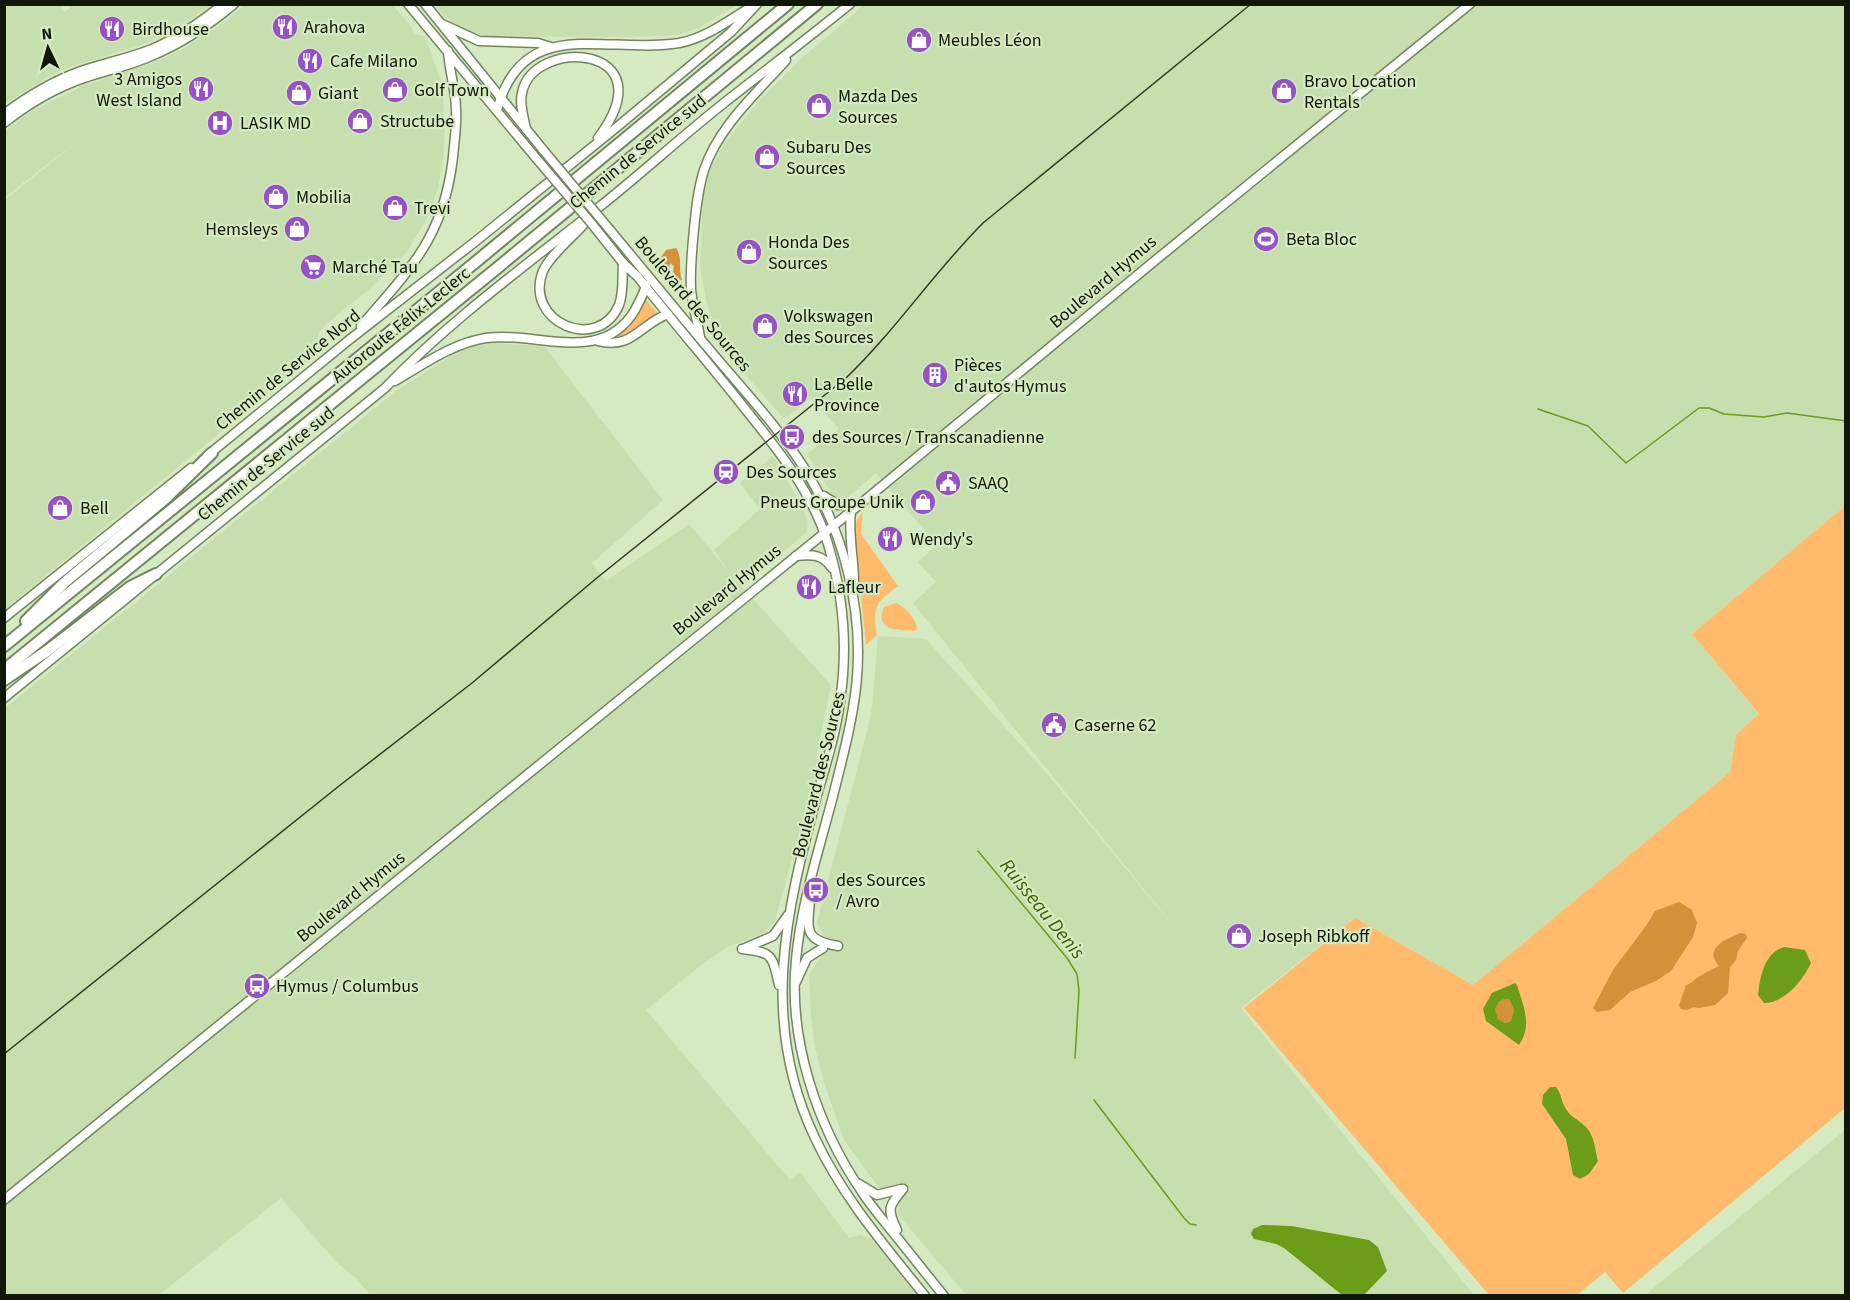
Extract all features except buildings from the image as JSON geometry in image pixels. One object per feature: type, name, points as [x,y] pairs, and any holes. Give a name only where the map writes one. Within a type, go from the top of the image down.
[{"type":"highway","name":"Autoroute Félix-Leclerc","points":[[4,644],[450,284],[788,4]]},
{"type":"highway","name":"Autoroute Félix-Leclerc","points":[[4,670],[505,262],[817,4]]},
{"type":"highway","points":[[4,644],[65,582],[165,499],[212,453]]},
{"type":"highway","points":[[4,680],[47,651],[130,586],[156,574]]},
{"type":"main road","points":[[4,114],[63,79],[167,42],[201,22],[223,4]]},
{"type":"main road","points":[[4,123],[34,102],[63,86],[144,59],[175,46],[203,29],[234,4]]},
{"type":"main road","name":"Boulevard des Sources","points":[[408,4],[758,425],[788,465],[811,503],[824,532],[835,572],[844,640],[841,700],[799,862],[783,954],[782,997],[787,1046],[804,1111],[815,1139],[839,1181],[870,1227],[925,1296]]},
{"type":"main road","name":"Boulevard des Sources","points":[[425,4],[500,98],[785,438],[820,494],[834,525],[854,601],[859,651],[856,700],[801,923],[796,955],[797,1023],[810,1083],[830,1137],[866,1199],[944,1296]]},
{"type":"main road","points":[[497,110],[508,81],[521,64],[551,47],[573,44],[657,45],[685,42],[709,32],[756,4]]},
{"type":"main road","points":[[591,147],[731,32],[756,4]]},
{"type":"main road","points":[[700,339],[699,323],[692,297],[691,271],[698,199],[704,170],[711,153],[725,130],[796,48],[850,4]]},
{"type":"main road","name":"Boulevard Hymus","points":[[4,1200],[859,505],[1470,4]]},
{"type":"main road","points":[[440,23],[478,41],[538,43],[551,47]]},
{"type":"main road","name":"Chemin de Service sud","points":[[4,699],[385,388],[412,359],[548,246],[598,208],[724,103],[796,48]]},
{"type":"main road","points":[[349,340],[419,257],[443,211],[449,188],[456,113],[448,51]]},
{"type":"main road","points":[[526,129],[521,98],[525,82],[531,74],[547,63],[561,58],[592,59],[613,72],[620,93],[610,121],[591,147]]},
{"type":"main road","name":"Chemin de Service Nord","points":[[4,618],[591,147]]},
{"type":"main road","points":[[598,208],[549,262],[543,272],[540,290],[548,312],[561,324],[573,328],[591,328],[605,322],[614,314],[621,299],[623,263]]},
{"type":"main road","points":[[385,388],[441,354],[472,341],[502,337],[581,342],[612,335],[626,323],[646,288],[648,276]]},
{"type":"main road","points":[[598,340],[611,344],[624,341],[668,314]]},
{"type":"main road","points":[[820,494],[834,504],[859,505]]},
{"type":"main road","points":[[851,511],[854,601]]},
{"type":"main road","points":[[796,556],[820,556],[835,572]]},
{"type":"main road","points":[[815,864],[808,916],[809,928],[813,937],[818,941],[838,946]]},
{"type":"main road","points":[[782,997],[774,964],[770,957],[761,951],[742,949],[773,936],[790,912]]},
{"type":"main road","points":[[795,985],[807,958],[823,948]]},
{"type":"main road","points":[[854,1180],[877,1196],[903,1189],[891,1203],[889,1212],[904,1246]]},
{"type":"shaded area","points":[[74,4],[211,5],[165,35],[142,45],[73,66],[48,77],[5,104],[5,5],[59,5],[65,12]]},
{"type":"shaded area","points":[[244,5],[393,5],[412,28],[414,34],[425,36],[442,84],[445,128],[438,189],[428,216],[407,252],[370,289],[318,333],[321,350],[5,609],[5,200],[83,137],[5,197],[4,132],[30,112],[82,86],[152,63],[181,50],[225,22]]},
{"type":"shaded area","points":[[435,5],[737,5],[698,28],[679,35],[635,37],[485,36],[463,29],[445,17]]},
{"type":"shaded area","points":[[864,5],[1845,5],[1845,506],[1692,634],[1759,715],[1736,735],[1730,772],[1473,985],[1355,918],[1241,1008],[1474,1295],[966,1295],[898,1214],[900,1193],[896,1189],[879,1188],[844,1140],[824,1083],[815,1048],[809,975],[827,948],[817,923],[867,731],[872,707],[878,636],[926,639],[1049,776],[1185,940],[913,603],[936,582],[918,562],[937,545],[876,473],[848,497],[835,499],[807,454],[839,429],[811,398],[784,419],[720,345],[707,304],[700,266],[703,200],[708,175],[723,145],[758,102],[801,59]]},
{"type":"shaded area","points":[[676,248],[682,280],[674,282],[672,280],[675,275],[674,266],[670,263],[669,269],[665,272],[664,261],[661,257],[666,250]]},
{"type":"shaded area","points":[[646,300],[658,314],[624,337],[613,340],[630,326]]},
{"type":"shaded area","points":[[493,343],[544,346],[663,500],[592,563],[606,581],[689,524],[730,573],[714,550],[760,509],[740,483],[773,456],[804,510],[808,524],[807,532],[742,587],[831,685],[819,742],[816,771],[775,921],[764,933],[728,947],[705,962],[646,1010],[790,1180],[800,1172],[849,1238],[861,1235],[871,1239],[917,1295],[370,1295],[356,1278],[336,1262],[281,1198],[159,1295],[5,1296],[5,708],[396,391],[452,355],[475,346]]},
{"type":"shaded area","points":[[1845,506],[1845,1108],[1623,1293],[1605,1272],[1577,1295],[1489,1295],[1244,1008],[1355,918],[1473,985],[1730,772],[1736,735],[1759,714],[1692,634]]},
{"type":"shaded area","points":[[863,512],[861,534],[898,586],[877,606],[875,618],[877,635],[866,645],[854,526]]},
{"type":"shaded area","points":[[896,603],[910,613],[917,629],[914,631],[901,630],[885,625],[882,621],[884,607]]},
{"type":"shaded area","points":[[1679,902],[1692,910],[1697,923],[1693,937],[1671,971],[1656,981],[1630,992],[1610,1010],[1597,1012],[1593,1008],[1613,970],[1655,911]]},
{"type":"shaded area","points":[[1741,933],[1746,934],[1747,938],[1730,967],[1728,993],[1715,1005],[1681,1009],[1679,1005],[1686,985],[1719,966],[1715,960],[1715,949],[1723,941]]},
{"type":"shaded area","points":[[1784,947],[1805,950],[1811,963],[1798,983],[1786,995],[1764,1003],[1758,995],[1764,966],[1772,954]]},
{"type":"shaded area","points":[[1515,983],[1517,985],[1526,1015],[1525,1030],[1519,1045],[1486,1021],[1483,1009],[1492,993]],"holes":[[[1509,999],[1514,1010],[1511,1021],[1505,1023],[1498,1019],[1495,1009],[1499,1002]]]},
{"type":"shaded area","points":[[1504,999],[1509,999],[1514,1010],[1511,1021],[1505,1023],[1498,1019],[1495,1009]]},
{"type":"shaded area","points":[[1550,1087],[1556,1087],[1563,1104],[1572,1116],[1589,1130],[1593,1140],[1598,1161],[1589,1174],[1580,1179],[1573,1175],[1566,1139],[1542,1104],[1543,1095]]},
{"type":"shaded area","points":[[1845,1130],[1845,1295],[1645,1295]]},
{"type":"shaded area","points":[[1262,1225],[1291,1226],[1369,1240],[1378,1247],[1387,1271],[1364,1295],[1342,1295],[1284,1248],[1254,1239],[1251,1234],[1253,1229]]},
{"type":"waterway","points":[[1538,409],[1588,426],[1626,463],[1699,408],[1709,408],[1724,414],[1764,417],[1787,413],[1846,421]]},
{"type":"waterway","name":"Ruisseau Denis","points":[[978,851],[1067,958],[1077,974],[1079,991],[1075,1058]]},
{"type":"waterway","name":"Ruisseau Denis","points":[[1094,1100],[1184,1218],[1190,1224],[1196,1225]]},
{"type":"tram line","points":[[4,1054],[339,786],[472,683],[598,577],[846,378],[882,340],[983,223],[1251,4]]},
{"type":"place","name":"Arahova","points":[[285,27]]},
{"type":"place","name":"Birdhouse","points":[[112,29]]},
{"type":"place","name":"Meubles Léon","points":[[919,40]]},
{"type":"place","name":"Cafe Milano","points":[[310,61]]},
{"type":"place","name":"3 Amigos West Island","points":[[201,89]]},
{"type":"place","name":"Golf Town","points":[[395,90]]},
{"type":"place","name":"Bravo Location Rentals","points":[[1284,91]]},
{"type":"place","name":"Giant","points":[[299,93]]},
{"type":"place","name":"Mazda Des Sources","points":[[819,106]]},
{"type":"place","name":"Structube","points":[[360,121]]},
{"type":"place","name":"LASIK MD","points":[[220,123]]},
{"type":"place","name":"Subaru Des Sources","points":[[767,157]]},
{"type":"place","name":"Mobilia","points":[[276,197]]},
{"type":"place","name":"Trevi","points":[[395,208]]},
{"type":"place","name":"Hemsleys","points":[[297,229]]},
{"type":"place","name":"Beta Bloc","points":[[1266,239]]},
{"type":"place","name":"Honda Des Sources","points":[[749,252]]},
{"type":"place","name":"Marché Tau","points":[[313,267]]},
{"type":"place","name":"Volkswagen des Sources","points":[[765,326]]},
{"type":"place","name":"Pièces d'autos Hymus","points":[[935,375]]},
{"type":"place","name":"La Belle Province","points":[[795,394]]},
{"type":"place","name":"des Sources / Transcanadienne","points":[[792,437]]},
{"type":"place","name":"Des Sources","points":[[726,472]]},
{"type":"place","name":"SAAQ","points":[[948,483]]},
{"type":"place","name":"Pneus Groupe Unik","points":[[923,502]]},
{"type":"place","name":"Bell","points":[[60,508]]},
{"type":"place","name":"Wendy's","points":[[890,539]]},
{"type":"place","name":"Lafleur","points":[[809,587]]},
{"type":"place","name":"Caserne 62","points":[[1054,725]]},
{"type":"place","name":"des Sources / Avro","points":[[816,890]]},
{"type":"place","name":"Joseph Ribkoff","points":[[1239,936]]},
{"type":"place","name":"Hymus / Columbus","points":[[257,986]]}]
